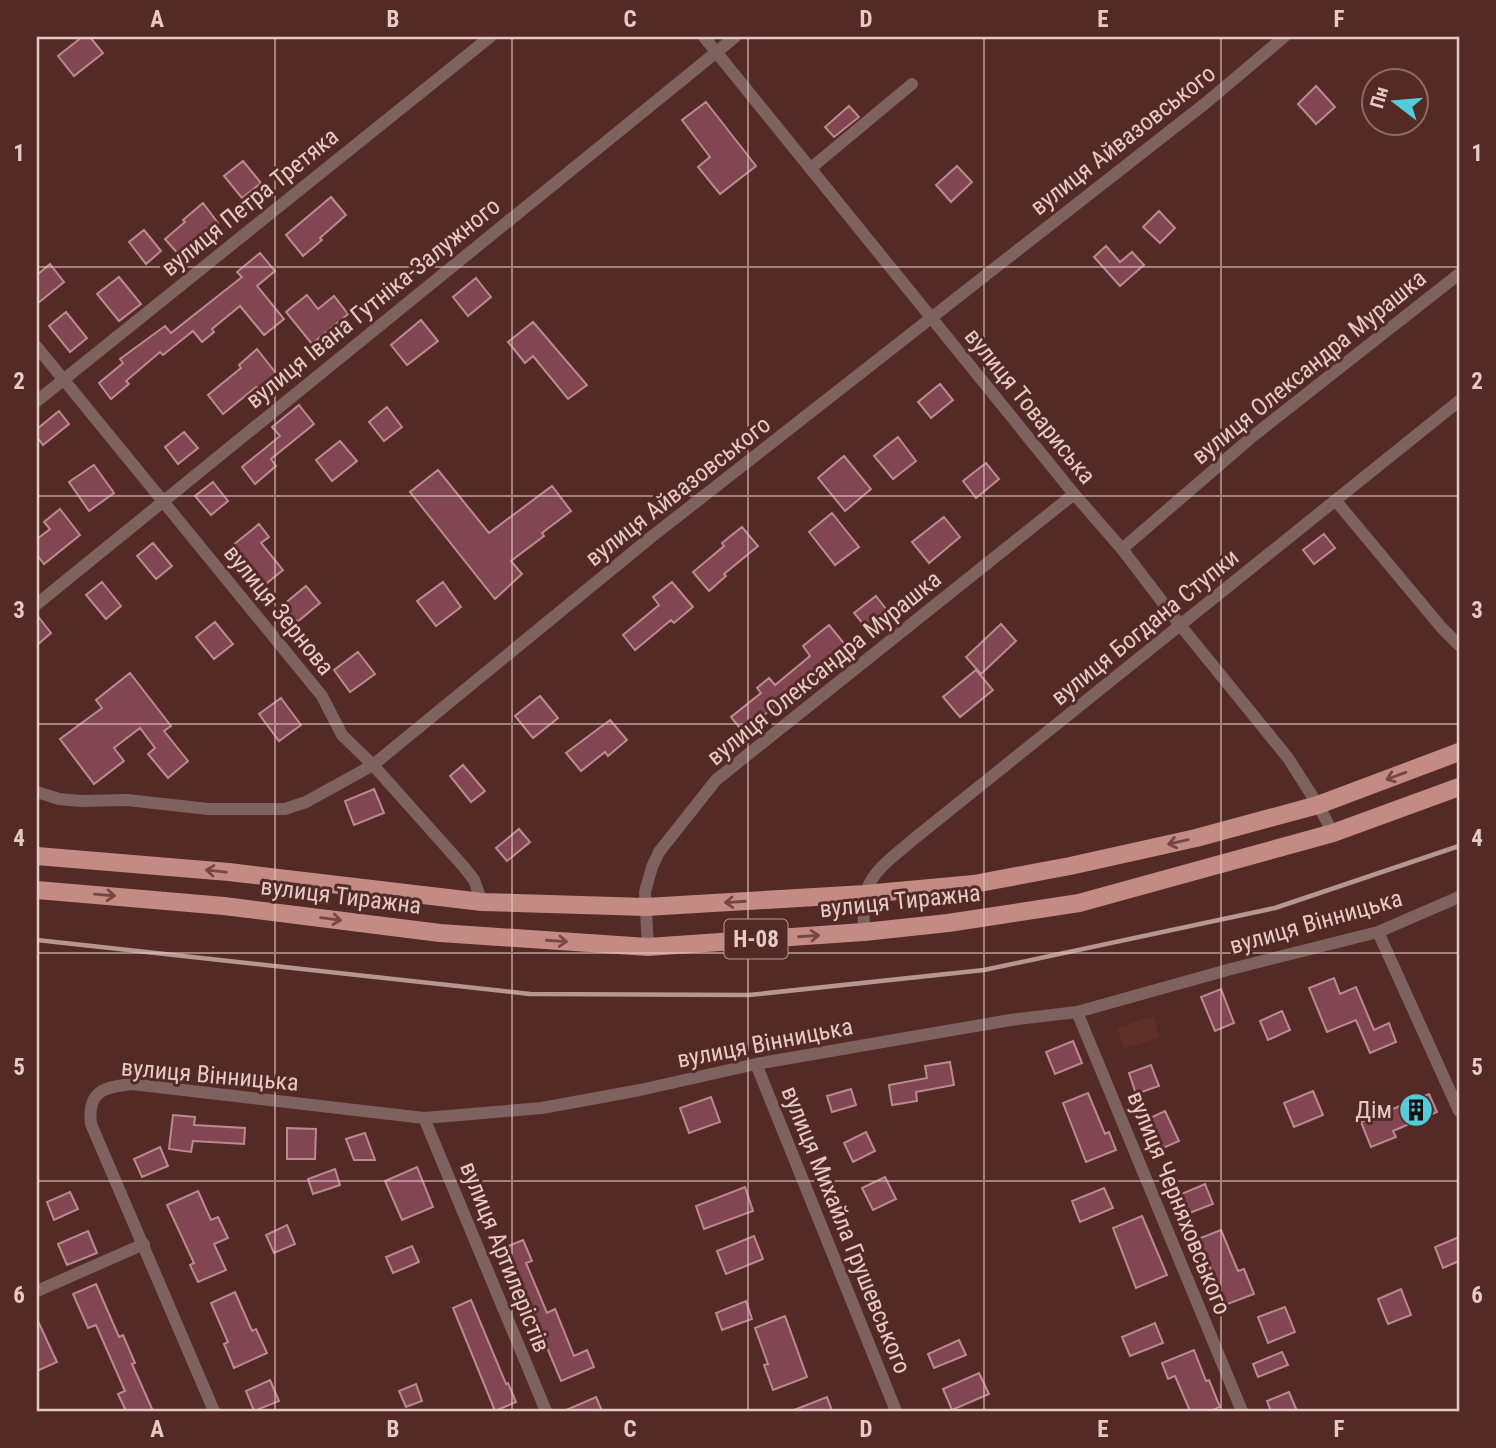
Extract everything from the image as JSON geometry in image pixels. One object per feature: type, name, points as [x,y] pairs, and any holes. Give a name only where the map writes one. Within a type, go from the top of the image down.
[{"type":"main road","name":"вулиця Тиражна","points":[[37,856],[229,872],[482,902],[646,907],[865,894],[974,884],[1196,838],[1318,805],[1459,752]]},
{"type":"main road","name":"вулиця Тиражна","points":[[37,890],[224,906],[440,933],[648,947],[864,932],[948,923],[1079,903],[1333,833],[1459,787]]},
{"type":"street","name":"вулиця Петра Третяка","points":[[37,401],[490,37]]},
{"type":"street","name":"вулиця Товариська","points":[[704,37],[1074,494],[1122,549],[1288,758],[1333,833]]},
{"type":"street","name":"вулиця Івана Гутніка-Залужного","points":[[37,604],[735,37]]},
{"type":"street","name":"вулиця Айвазовського","points":[[37,792],[59,799],[81,801],[127,800],[208,809],[285,809],[306,802],[373,765],[650,538],[1207,102],[1283,37]]},
{"type":"street","points":[[811,168],[912,83]]},
{"type":"street","name":"вулиця Олександра Мурашка","points":[[1122,549],[1253,436],[1459,274]]},
{"type":"street","name":"вулиця Зернова","points":[[37,347],[322,696],[342,735],[373,765],[464,867],[474,880],[482,902]]},
{"type":"street","name":"вулиця Богдана Ступки","points":[[865,894],[881,868],[915,838],[1459,401]]},
{"type":"street","name":"вулиця Олександра Мурашка","points":[[648,947],[645,892],[648,878],[659,852],[716,780],[1074,494]]},
{"type":"street","points":[[1336,500],[1459,645]]},
{"type":"street","points":[[864,932],[865,894]]},
{"type":"street","name":"вулиця Вінницька","points":[[144,1244],[91,1124],[90,1110],[100,1091],[111,1086],[132,1084],[424,1118],[542,1108],[640,1090],[756,1064],[1010,1020],[1077,1012],[1378,932],[1459,897]]},
{"type":"street","points":[[1378,932],[1459,1111]]},
{"type":"street","name":"вулиця Черняховського","points":[[1077,1012],[1242,1411]]},
{"type":"street","name":"вулиця Михайла Грушевського","points":[[756,1064],[896,1411]]},
{"type":"street","name":"вулиця Артилерістів","points":[[424,1118],[546,1411]]},
{"type":"street","points":[[37,1291],[144,1244],[214,1411]]},
{"type":"shaded area","points":[[1153,1016],[1160,1037],[1124,1049],[1117,1028]]},
{"type":"building","points":[[82,37],[90,37],[103,53],[74,76],[58,56]]},
{"type":"building","points":[[1316,86],[1335,107],[1316,124],[1298,104]]},
{"type":"building","points":[[706,102],[756,166],[720,194],[698,167],[710,157],[682,120]]},
{"type":"building","points":[[849,106],[859,117],[834,137],[825,127]]},
{"type":"building","points":[[243,161],[261,183],[242,198],[224,176]]},
{"type":"building","points":[[957,166],[972,182],[951,202],[936,185]]},
{"type":"building","points":[[331,197],[346,215],[303,256],[286,235]]},
{"type":"building","points":[[203,203],[218,223],[178,254],[165,239]]},
{"type":"building","points":[[1159,211],[1175,228],[1160,243],[1143,227]]},
{"type":"building","points":[[144,230],[161,251],[146,264],[129,242]]},
{"type":"building","points":[[1106,246],[1120,262],[1132,252],[1144,265],[1120,286],[1094,257]]},
{"type":"building","points":[[260,253],[275,271],[257,286],[284,319],[264,335],[240,306],[212,329],[214,332],[202,342],[193,331],[163,355],[160,352],[126,381],[129,384],[111,399],[99,383],[123,363],[120,359],[165,326],[171,333],[242,277],[237,272]]},
{"type":"building","points":[[50,264],[64,282],[37,304],[37,275]]},
{"type":"building","points":[[119,277],[141,304],[119,321],[97,294]]},
{"type":"building","points":[[476,278],[491,297],[468,316],[453,297]]},
{"type":"building","points":[[307,295],[318,309],[334,296],[348,314],[312,344],[286,312]]},
{"type":"building","points":[[66,312],[87,338],[70,352],[49,326]]},
{"type":"building","points":[[421,320],[438,341],[407,365],[391,345]]},
{"type":"building","points":[[533,322],[587,385],[568,399],[533,356],[525,363],[508,342]]},
{"type":"building","points":[[257,349],[279,377],[261,392],[256,387],[223,414],[208,395],[241,368],[239,365]]},
{"type":"building","points":[[940,384],[953,400],[931,418],[918,402]]},
{"type":"building","points":[[299,405],[314,424],[271,459],[276,466],[255,484],[242,467],[280,436],[272,427]]},
{"type":"building","points":[[387,407],[402,427],[384,441],[369,422]]},
{"type":"building","points":[[59,411],[69,424],[43,445],[37,437],[37,429]]},
{"type":"building","points":[[184,432],[198,448],[178,464],[165,447]]},
{"type":"building","points":[[898,437],[916,461],[893,479],[874,456]]},
{"type":"building","points":[[340,441],[357,461],[332,481],[316,460]]},
{"type":"building","points":[[844,456],[871,489],[845,511],[818,478]]},
{"type":"building","points":[[986,463],[999,479],[976,498],[963,481]]},
{"type":"building","points":[[94,465],[114,493],[89,511],[69,482]]},
{"type":"building","points":[[438,470],[489,533],[552,486],[571,511],[511,561],[522,574],[495,599],[410,492]]},
{"type":"building","points":[[213,482],[228,501],[211,515],[195,496]]},
{"type":"building","points":[[60,509],[80,535],[44,564],[37,555],[37,539],[50,529],[44,522]]},
{"type":"building","points":[[832,513],[859,547],[835,565],[809,532]]},
{"type":"building","points":[[944,517],[960,537],[929,563],[912,542]]},
{"type":"building","points":[[259,524],[269,537],[261,543],[283,570],[257,591],[244,575],[251,570],[232,546]]},
{"type":"building","points":[[742,527],[758,546],[724,574],[726,576],[709,591],[693,572]]},
{"type":"building","points":[[1324,534],[1335,548],[1314,564],[1303,550]]},
{"type":"building","points":[[153,543],[172,566],[156,579],[137,556]]},
{"type":"building","points":[[102,582],[121,606],[106,619],[86,595]]},
{"type":"building","points":[[443,582],[461,607],[436,626],[417,601]]},
{"type":"building","points":[[672,582],[693,607],[674,623],[671,620],[635,650],[623,635],[659,605],[653,597]]},
{"type":"building","points":[[306,586],[320,603],[297,622],[283,605]]},
{"type":"building","points":[[876,596],[890,614],[869,631],[854,613]]},
{"type":"building","points":[[37,615],[51,633],[37,645]]},
{"type":"building","points":[[215,622],[233,644],[214,659],[196,637]]},
{"type":"building","points":[[1001,624],[1016,641],[981,674],[966,657]]},
{"type":"building","points":[[829,625],[847,647],[816,672],[820,678],[802,692],[798,687],[758,720],[762,725],[747,737],[731,717],[761,693],[757,688],[769,678],[775,685],[810,656],[803,646]]},
{"type":"building","points":[[358,652],[375,674],[350,692],[334,670]]},
{"type":"building","points":[[976,670],[993,690],[960,717],[943,697]]},
{"type":"building","points":[[130,673],[171,726],[164,731],[188,761],[168,778],[148,754],[155,748],[140,728],[114,748],[124,761],[94,784],[60,739],[102,708],[96,700]]},
{"type":"building","points":[[540,696],[558,718],[533,738],[515,716]]},
{"type":"building","points":[[281,698],[301,725],[279,741],[259,714]]},
{"type":"building","points":[[610,720],[627,740],[608,756],[605,752],[581,771],[566,753]]},
{"type":"building","points":[[463,765],[485,791],[471,802],[450,776]]},
{"type":"building","points":[[374,789],[384,813],[354,825],[345,801]]},
{"type":"building","points":[[519,829],[530,842],[507,861],[496,848]]},
{"type":"building","points":[[1334,978],[1340,994],[1356,987],[1374,1030],[1389,1023],[1396,1042],[1370,1053],[1356,1020],[1327,1032],[1309,988]]},
{"type":"building","points":[[1221,989],[1234,1023],[1215,1031],[1201,997]]},
{"type":"building","points":[[1282,1011],[1290,1030],[1268,1040],[1260,1021]]},
{"type":"building","points":[[1073,1041],[1082,1063],[1055,1074],[1046,1052]]},
{"type":"building","points":[[950,1062],[954,1085],[916,1092],[917,1101],[892,1105],[889,1085],[927,1078],[925,1066]]},
{"type":"building","points":[[1151,1065],[1159,1086],[1136,1094],[1129,1073]]},
{"type":"building","points":[[851,1089],[856,1105],[832,1112],[827,1096]]},
{"type":"building","points":[[1313,1091],[1323,1115],[1294,1127],[1284,1103]]},
{"type":"building","points":[[1088,1093],[1105,1134],[1109,1132],[1116,1150],[1086,1162],[1063,1103]]},
{"type":"building","points":[[1429,1094],[1437,1112],[1393,1131],[1396,1137],[1371,1147],[1361,1122]]},
{"type":"building","points":[[711,1097],[720,1122],[689,1133],[680,1108]]},
{"type":"building","points":[[1165,1111],[1179,1141],[1163,1148],[1150,1118]]},
{"type":"building","points":[[173,1115],[195,1117],[194,1125],[245,1128],[244,1144],[193,1141],[191,1152],[169,1149]]},
{"type":"building","points":[[287,1128],[316,1129],[315,1159],[287,1159]]},
{"type":"building","points":[[866,1132],[875,1151],[853,1162],[844,1143]]},
{"type":"building","points":[[365,1133],[375,1160],[354,1160],[346,1139]]},
{"type":"building","points":[[160,1147],[168,1166],[142,1177],[134,1159]]},
{"type":"building","points":[[417,1167],[433,1207],[402,1220],[385,1181]]},
{"type":"building","points":[[335,1169],[340,1185],[313,1194],[308,1179]]},
{"type":"building","points":[[885,1177],[896,1199],[873,1210],[862,1188]]},
{"type":"building","points":[[1205,1184],[1213,1204],[1187,1214],[1179,1195]]},
{"type":"building","points":[[745,1187],[753,1211],[704,1229],[696,1206]]},
{"type":"building","points":[[1104,1188],[1113,1208],[1080,1222],[1072,1201]]},
{"type":"building","points":[[198,1191],[211,1220],[218,1217],[228,1238],[214,1244],[226,1270],[198,1282],[190,1265],[194,1263],[167,1205]]},
{"type":"building","points":[[70,1192],[78,1209],[54,1220],[47,1202]]},
{"type":"building","points":[[1142,1216],[1167,1275],[1136,1288],[1113,1228]]},
{"type":"building","points":[[287,1225],[295,1244],[274,1253],[266,1235]]},
{"type":"building","points":[[1221,1230],[1238,1271],[1244,1269],[1254,1294],[1225,1305],[1198,1239]]},
{"type":"building","points":[[88,1231],[97,1253],[67,1265],[58,1244]]},
{"type":"building","points":[[754,1236],[763,1259],[726,1274],[717,1251]]},
{"type":"building","points":[[1459,1237],[1459,1261],[1443,1268],[1435,1247]]},
{"type":"building","points":[[523,1240],[532,1261],[526,1263],[547,1313],[555,1309],[574,1356],[587,1350],[594,1367],[561,1381],[530,1307],[526,1309],[514,1281],[519,1279],[506,1247]]},
{"type":"building","points":[[412,1246],[419,1262],[393,1273],[386,1257]]},
{"type":"building","points":[[96,1284],[119,1337],[123,1335],[135,1363],[132,1364],[153,1411],[126,1411],[118,1394],[125,1391],[96,1325],[88,1328],[73,1294]]},
{"type":"building","points":[[1401,1289],[1411,1315],[1388,1324],[1378,1299]]},
{"type":"building","points":[[235,1292],[252,1331],[256,1329],[267,1353],[234,1368],[224,1344],[228,1342],[211,1303]]},
{"type":"building","points":[[471,1300],[516,1402],[495,1411],[453,1308]]},
{"type":"building","points":[[746,1301],[752,1319],[722,1330],[716,1313]]},
{"type":"building","points":[[1285,1307],[1295,1332],[1268,1343],[1258,1317]]},
{"type":"building","points":[[785,1316],[807,1377],[773,1390],[764,1365],[768,1364],[755,1328]]},
{"type":"building","points":[[37,1319],[57,1362],[37,1371]]},
{"type":"building","points":[[1155,1323],[1163,1343],[1130,1356],[1122,1337]]},
{"type":"building","points":[[959,1340],[966,1355],[934,1368],[928,1354]]},
{"type":"building","points":[[1194,1350],[1220,1407],[1210,1411],[1190,1411],[1175,1376],[1168,1379],[1162,1363]]},
{"type":"building","points":[[1282,1352],[1288,1365],[1258,1377],[1253,1364]]},
{"type":"building","points":[[979,1373],[989,1394],[952,1410],[943,1389]]},
{"type":"building","points":[[270,1380],[279,1401],[254,1411],[246,1391]]},
{"type":"building","points":[[416,1384],[422,1401],[406,1407],[399,1391]]},
{"type":"building","points":[[1289,1392],[1297,1411],[1271,1411],[1267,1401]]},
{"type":"building","points":[[596,1397],[602,1411],[564,1411]]},
{"type":"building","points":[[827,1397],[832,1411],[794,1411],[794,1410]]},
{"type":"railway","points":[[37,940],[530,994],[749,995],[984,970],[1275,908],[1459,846]]},
{"type":"place","name":"Дім","points":[[1416,1110]]}]
